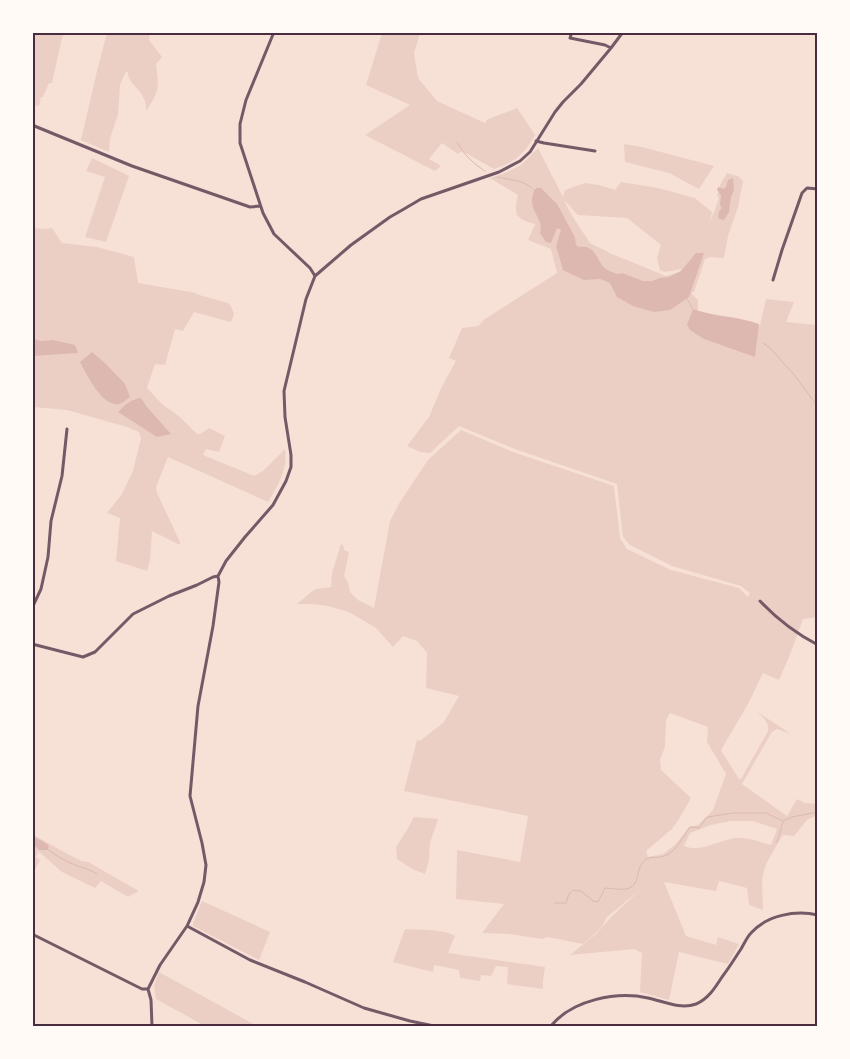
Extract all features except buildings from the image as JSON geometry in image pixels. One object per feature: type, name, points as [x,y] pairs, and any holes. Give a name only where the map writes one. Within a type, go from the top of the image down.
[{"type":"street","points":[[274,32],[246,100],[240,124],[240,143],[260,206],[274,234],[310,268],[315,276]]},
{"type":"street","points":[[572,32],[570,38],[611,48]]},
{"type":"street","points":[[152,1026],[152,1000],[148,989],[160,965],[187,926],[200,897],[204,882],[206,864],[190,796],[198,706],[213,626],[219,582],[218,576],[226,561],[245,536],[273,505],[291,467],[284,392],[306,299],[315,276],[351,245],[390,217],[421,199],[500,172],[516,164],[530,152],[563,102],[611,48],[622,32]]},
{"type":"street","points":[[32,125],[132,166],[250,207],[260,206]]},
{"type":"street","points":[[536,141],[595,152]]},
{"type":"street","points":[[773,280],[803,191],[809,188],[818,189]]},
{"type":"street","points":[[32,608],[41,589],[48,557],[51,522],[62,476],[67,429]]},
{"type":"street","points":[[32,644],[83,657],[95,652],[133,614],[169,596],[218,576]]},
{"type":"street","points":[[760,601],[786,625],[818,645]]},
{"type":"street","points":[[551,1026],[565,1013],[579,1004],[601,998],[631,995],[646,997],[672,1005],[697,1004],[708,996],[716,986],[750,934],[760,925],[785,914],[801,912],[818,915]]},
{"type":"street","points":[[187,926],[250,960],[364,1008],[434,1026]]},
{"type":"street","points":[[32,934],[142,989],[148,989]]},
{"type":"shaded area","points":[[33,32],[64,33],[52,83],[49,83],[43,97],[41,97],[39,106],[33,105]]},
{"type":"shaded area","points":[[415,32],[420,34],[414,53],[418,78],[437,101],[485,123],[488,119],[517,108],[535,135],[527,148],[518,157],[508,164],[494,169],[462,151],[458,154],[442,143],[429,159],[441,166],[435,171],[365,135],[410,105],[366,85],[382,33]]},
{"type":"shaded area","points":[[107,33],[150,33],[149,40],[162,57],[156,64],[158,84],[156,93],[146,111],[142,95],[130,79],[128,71],[125,73],[120,85],[118,115],[110,138],[109,152],[81,140]]},
{"type":"shaded area","points":[[624,144],[714,166],[699,189],[669,173],[625,162]]},
{"type":"shaded area","points":[[538,148],[563,197],[565,190],[585,183],[615,190],[621,182],[658,188],[695,198],[712,212],[710,221],[719,198],[717,195],[721,183],[727,173],[738,176],[743,181],[724,258],[710,257],[705,259],[694,292],[692,292],[698,300],[698,312],[754,326],[760,325],[766,299],[794,302],[786,322],[817,325],[818,617],[803,619],[779,680],[763,673],[748,704],[721,750],[739,779],[741,779],[768,731],[767,722],[756,711],[791,734],[777,729],[772,732],[742,784],[787,816],[797,799],[805,803],[817,804],[818,815],[808,819],[794,836],[783,835],[771,854],[763,874],[763,910],[749,905],[747,888],[719,881],[716,891],[664,882],[686,936],[716,945],[718,937],[739,944],[728,964],[679,952],[669,1000],[640,992],[642,953],[634,949],[570,955],[596,934],[641,889],[606,918],[600,929],[583,944],[548,937],[542,939],[509,934],[482,933],[504,904],[456,899],[457,850],[520,862],[528,816],[404,791],[417,740],[420,741],[444,722],[459,696],[426,688],[427,653],[417,641],[403,636],[393,647],[376,628],[349,612],[328,606],[297,604],[315,589],[331,587],[332,573],[341,544],[344,550],[349,552],[344,576],[350,592],[358,600],[374,608],[390,521],[400,502],[428,460],[461,430],[513,452],[614,486],[620,538],[627,549],[671,570],[739,588],[748,597],[750,593],[741,586],[672,566],[630,545],[623,537],[617,484],[515,449],[459,426],[430,453],[420,452],[407,446],[429,417],[442,386],[456,361],[449,358],[462,328],[478,326],[485,319],[557,273],[551,249],[528,240],[535,224],[523,220],[517,214],[518,195],[490,178],[521,165]],"holes":[[[564,200],[578,215],[627,218],[661,245],[657,258],[660,270],[665,272],[682,269],[679,272],[666,276],[590,243]],[[670,713],[708,727],[707,742],[726,774],[713,810],[698,825],[689,827],[675,845],[663,854],[648,857],[646,851],[672,829],[691,798],[661,770],[660,759],[665,747],[666,720]],[[731,821],[753,821],[777,829],[771,845],[735,838],[697,848],[684,846],[690,833],[711,825]]]},
{"type":"shaded area","points":[[92,158],[129,176],[106,242],[85,237],[105,177],[86,171]]},
{"type":"shaded area","points":[[733,178],[734,190],[729,212],[724,220],[719,219],[719,213],[722,208],[720,205],[721,195],[717,190],[718,187],[724,189],[728,180]]},
{"type":"shaded area","points":[[536,188],[541,188],[557,204],[575,237],[576,245],[589,248],[596,254],[607,270],[614,273],[622,273],[643,281],[652,281],[669,277],[681,271],[696,253],[704,253],[689,297],[670,310],[654,312],[633,306],[617,297],[610,283],[600,279],[584,280],[563,270],[556,246],[561,230],[557,228],[551,243],[546,242],[540,233],[540,222],[532,202]]},
{"type":"shaded area","points":[[32,228],[52,228],[62,243],[97,247],[134,257],[138,283],[196,293],[228,303],[234,314],[231,322],[194,312],[183,331],[175,329],[165,365],[155,364],[147,388],[162,404],[180,417],[197,434],[209,428],[225,436],[219,452],[206,449],[203,455],[254,476],[263,471],[285,449],[284,470],[268,502],[168,457],[156,487],[180,545],[152,531],[150,560],[147,571],[116,561],[120,518],[107,513],[122,494],[133,471],[141,438],[139,432],[67,410],[33,407]]},
{"type":"shaded area","points":[[693,309],[759,324],[755,357],[704,339],[690,330],[687,325]]},
{"type":"shaded area","points":[[33,339],[41,341],[53,340],[75,345],[78,353],[33,356]]},
{"type":"shaded area","points":[[92,352],[125,384],[130,397],[119,404],[113,404],[101,395],[80,362]]},
{"type":"shaded area","points":[[141,398],[171,434],[157,437],[118,412],[131,401]]},
{"type":"shaded area","points":[[414,817],[438,819],[430,843],[429,860],[425,874],[412,869],[397,859],[396,847]]},
{"type":"shaded area","points":[[32,834],[81,861],[88,862],[139,891],[128,897],[101,881],[95,888],[62,872],[39,852],[36,857],[40,860],[33,872]]},
{"type":"shaded area","points":[[33,836],[47,844],[49,847],[47,850],[39,850],[33,844]]},
{"type":"shaded area","points":[[202,901],[270,932],[259,960],[193,926]]},
{"type":"shaded area","points":[[405,929],[438,931],[455,936],[448,953],[545,967],[543,989],[507,984],[508,967],[496,966],[491,976],[481,975],[480,981],[460,978],[459,970],[434,965],[433,972],[393,962]]},
{"type":"shaded area","points":[[159,972],[257,1026],[205,1026],[156,999],[154,986]]},
{"type":"waterway","points":[[457,142],[462,151],[485,171]]},
{"type":"waterway","points":[[497,177],[522,183],[535,191]]},
{"type":"waterway","points":[[687,299],[693,309]]},
{"type":"waterway","points":[[763,343],[770,348],[796,377],[818,407]]},
{"type":"waterway","points":[[555,903],[566,903],[569,894],[573,890],[581,891],[593,901],[598,902],[605,888],[626,889],[634,885],[641,864],[644,861],[649,858],[665,856],[677,846],[689,828],[699,828],[708,817],[733,813],[766,813],[783,821],[792,817],[818,812]]},
{"type":"waterway","points":[[777,842],[783,822]]},
{"type":"waterway","points":[[47,849],[68,862],[97,874]]}]
